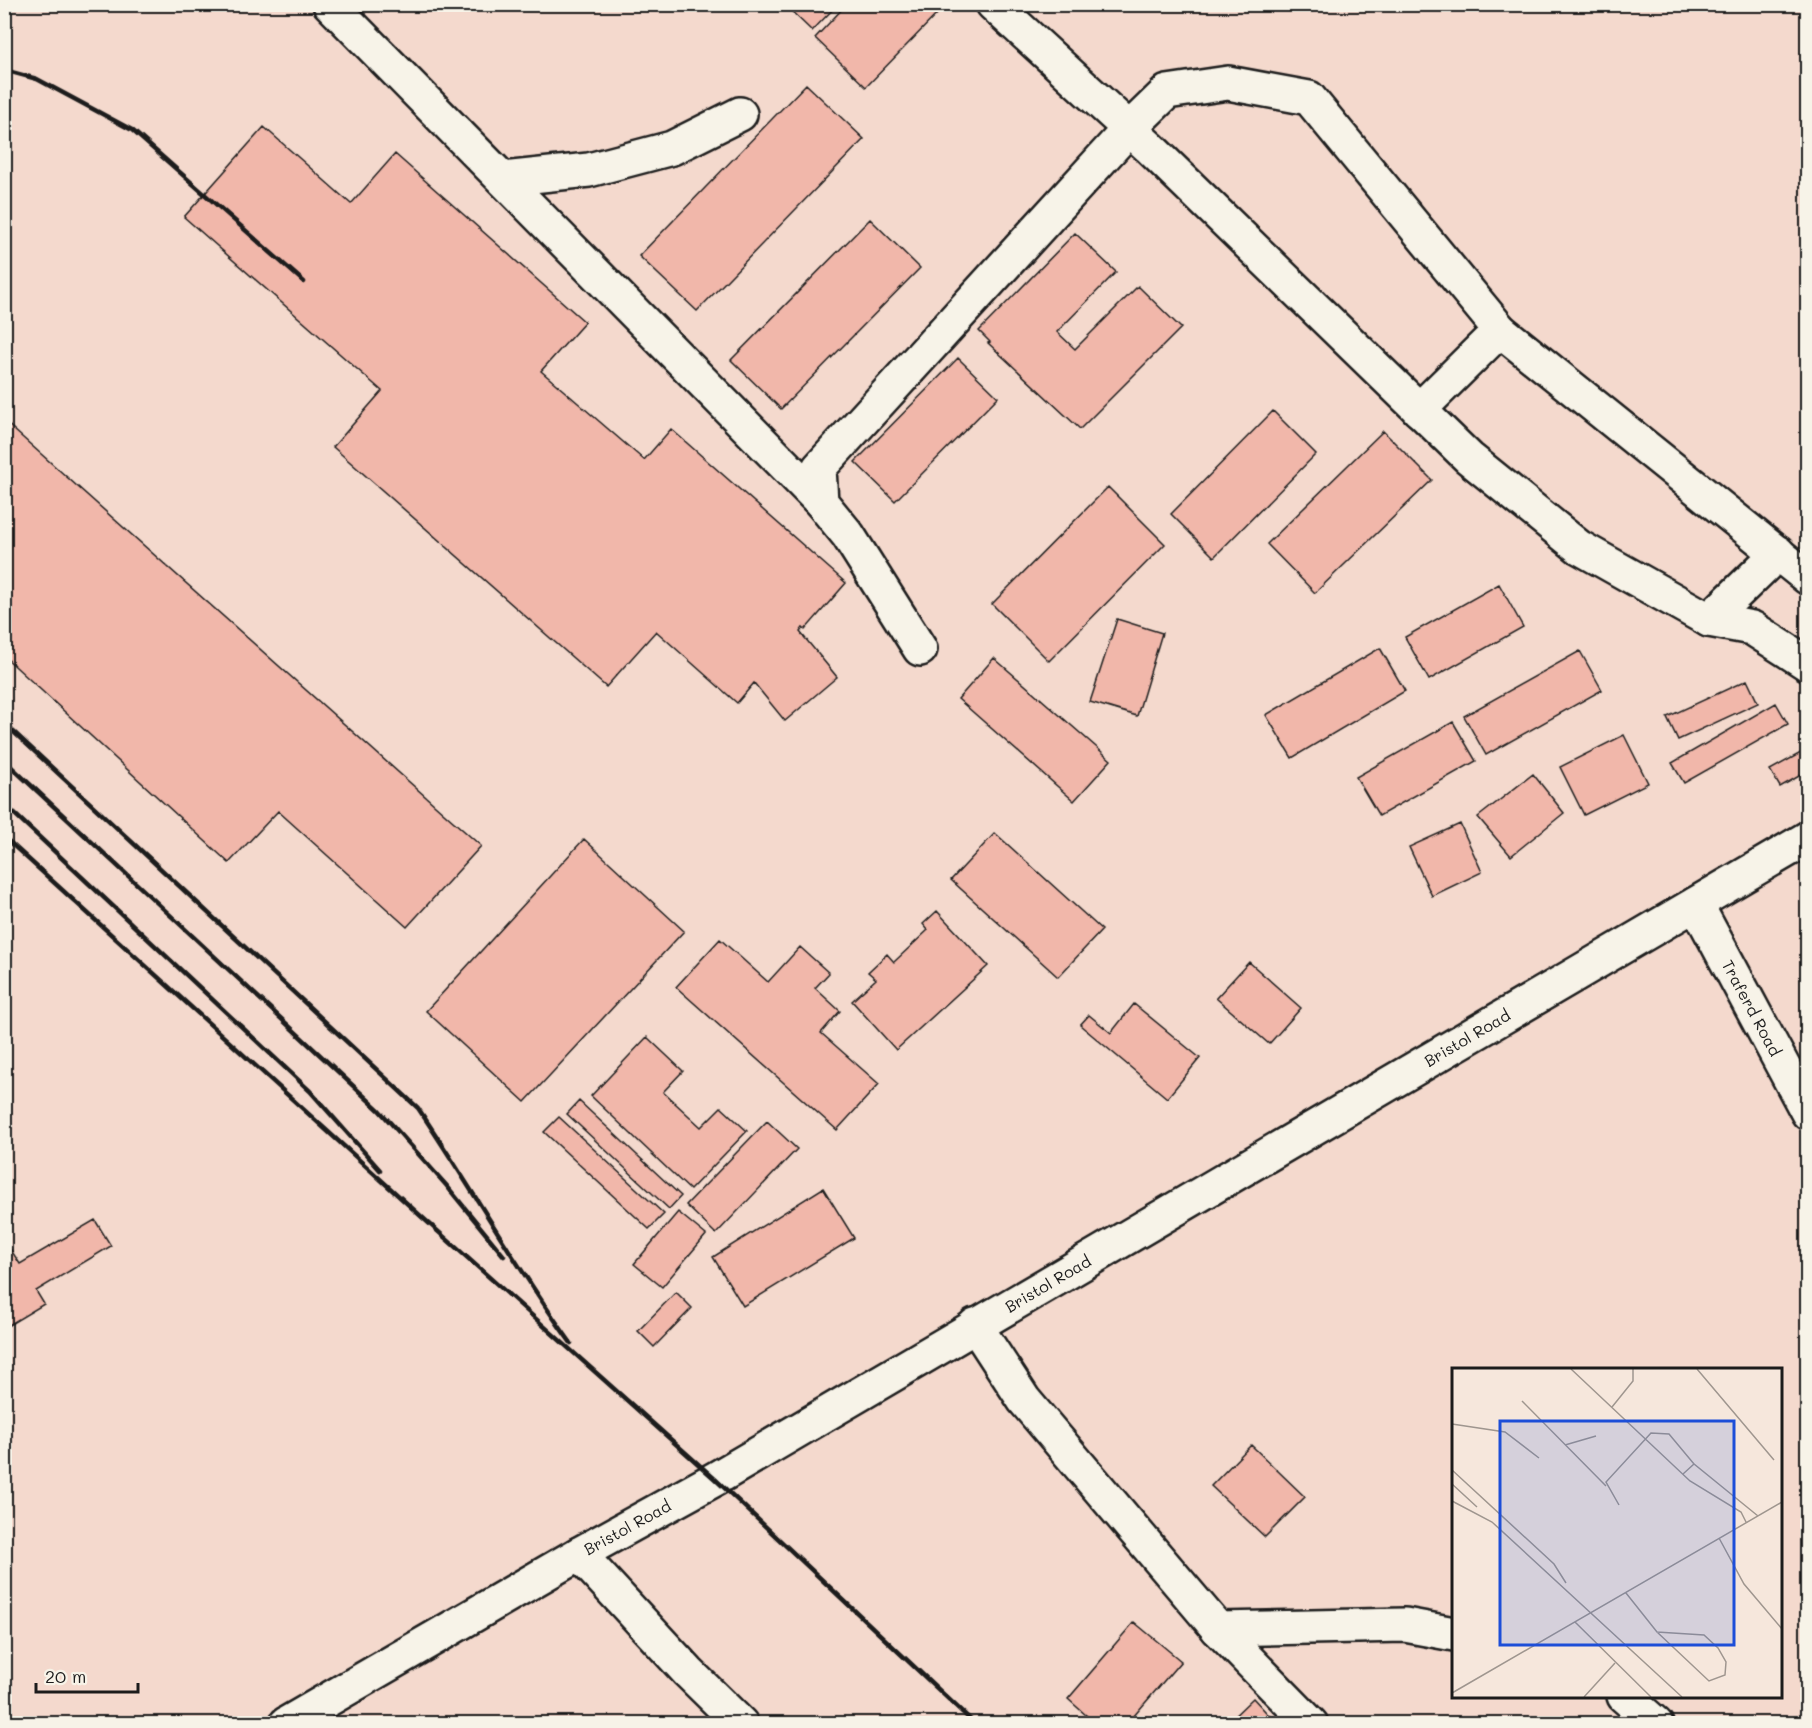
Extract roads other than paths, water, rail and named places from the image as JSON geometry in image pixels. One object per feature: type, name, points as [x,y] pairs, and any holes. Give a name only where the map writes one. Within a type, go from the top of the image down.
[{"type":"street","points":[[330,4],[820,502],[848,535],[920,649]]},
{"type":"street","points":[[993,4],[1129,129],[1469,458],[1579,547],[1709,620],[1752,628],[1808,664]]},
{"type":"street","points":[[820,502],[819,468],[1129,129],[1167,92],[1228,83],[1309,98],[1500,330],[1808,578]]},
{"type":"street","points":[[503,179],[589,170],[672,148],[740,114]]},
{"type":"street","points":[[1419,410],[1500,330]]},
{"type":"street","points":[[1709,620],[1778,553]]},
{"type":"street","name":"Bristol Road","points":[[286,1724],[579,1554],[715,1479],[1808,838]]},
{"type":"street","name":"Traferd Road","points":[[1696,904],[1808,1113]]},
{"type":"street","points":[[975,1325],[1024,1400],[1218,1629],[1311,1724]]},
{"type":"street","points":[[579,1554],[687,1672],[741,1724]]},
{"type":"street","points":[[1218,1629],[1405,1625],[1452,1634]]},
{"type":"street","points":[[1626,1698],[1656,1724]]},
{"type":"railway","points":[[4,70],[37,79],[132,130],[304,282]]},
{"type":"railway","points":[[4,723],[418,1108],[531,1285],[571,1343]]},
{"type":"railway","points":[[4,760],[379,1110],[446,1185],[504,1256]]},
{"type":"railway","points":[[4,804],[310,1091],[380,1170]]},
{"type":"railway","points":[[4,837],[423,1218],[715,1479],[975,1724]]}]
